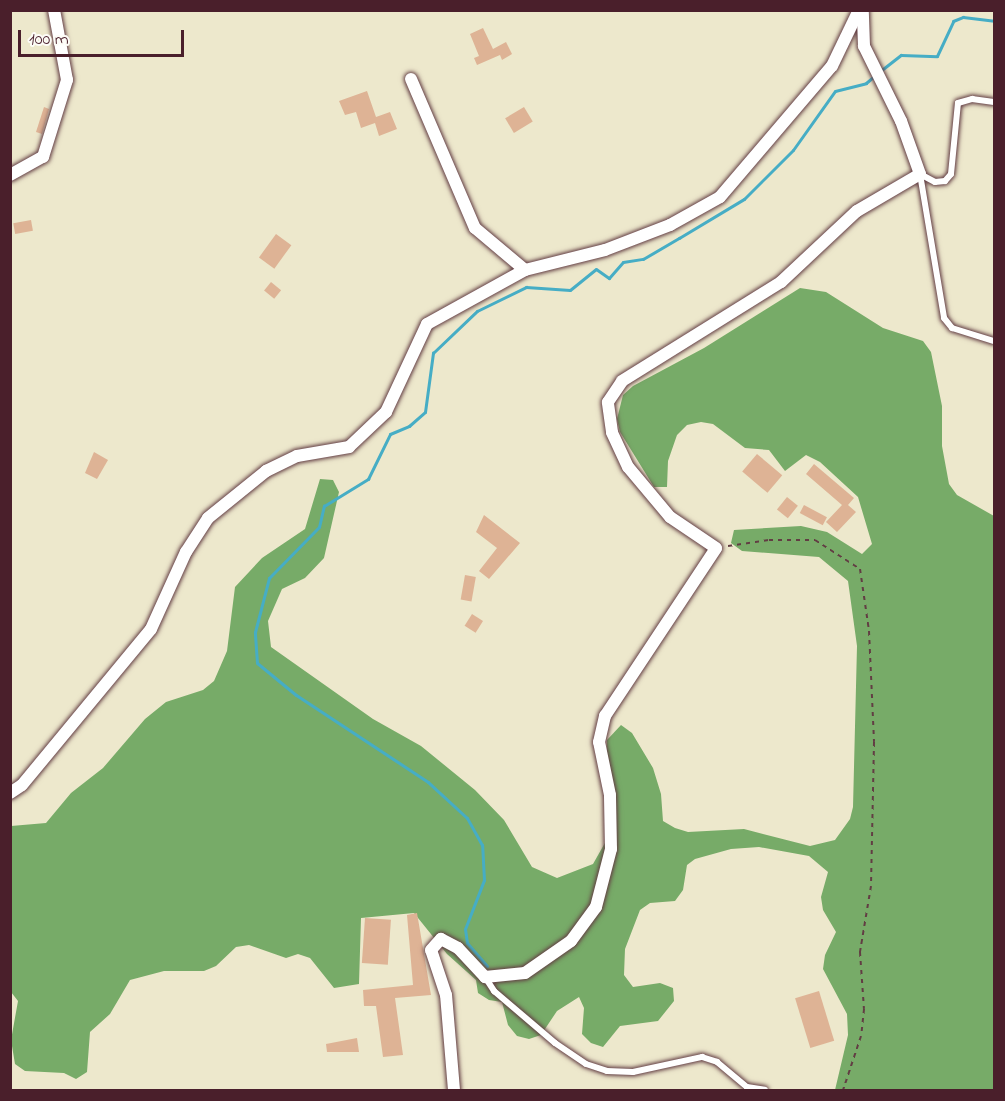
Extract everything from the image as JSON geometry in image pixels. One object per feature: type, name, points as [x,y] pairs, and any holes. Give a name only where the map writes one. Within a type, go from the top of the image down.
[{"type":"street","points":[[10,175],[44,157],[67,80],[54,10]]},
{"type":"street","points":[[454,1090],[446,995],[431,950],[441,939],[458,948],[485,977],[525,973],[571,941],[596,907],[611,849],[610,795],[599,742],[605,716],[716,548],[670,517],[635,476],[612,432],[608,402],[622,381],[781,282],[857,211],[920,174],[901,121],[864,46],[861,10]]},
{"type":"street","points":[[10,793],[22,785],[151,629],[186,552],[208,518],[266,471],[297,456],[349,447],[386,412],[427,324],[525,270],[605,250],[670,225],[720,197],[832,66],[861,10]]},
{"type":"street","points":[[411,79],[475,228],[525,270]]},
{"type":"lane","points":[[920,174],[935,182],[945,181],[951,174],[958,103],[972,99],[994,102]]},
{"type":"lane","points":[[920,174],[944,318],[952,328],[994,341]]},
{"type":"lane","points":[[485,977],[494,991],[548,1037],[586,1064],[607,1071],[633,1072],[702,1057],[717,1062],[747,1087],[765,1090]]},
{"type":"path","points":[[716,548],[769,540],[815,540],[861,569],[868,631],[874,742],[871,886],[860,952],[864,1009],[861,1036],[843,1090]]},
{"type":"green space","points":[[800,288],[826,292],[883,328],[923,341],[931,352],[942,406],[942,446],[949,484],[957,495],[994,516],[994,1090],[835,1090],[848,1035],[847,1014],[823,969],[825,955],[836,932],[823,910],[821,897],[828,872],[809,856],[759,847],[731,849],[695,859],[687,865],[683,890],[675,901],[650,903],[640,910],[625,949],[624,975],[633,987],[660,983],[673,988],[674,1001],[658,1021],[620,1026],[603,1047],[591,1043],[582,1034],[584,1008],[579,997],[557,1011],[541,1035],[529,1039],[517,1036],[508,1025],[502,1002],[489,1000],[478,993],[476,980],[447,954],[414,913],[361,918],[359,984],[334,988],[310,958],[298,954],[286,958],[249,945],[236,947],[216,966],[204,971],[164,971],[130,980],[110,1014],[90,1032],[87,1072],[76,1079],[64,1073],[25,1071],[15,1064],[11,1040],[18,1001],[11,992],[11,826],[46,823],[71,793],[103,768],[145,719],[166,702],[203,690],[214,681],[227,651],[235,587],[262,558],[305,529],[320,479],[333,480],[339,492],[324,558],[305,578],[282,589],[268,621],[271,647],[373,719],[421,746],[475,790],[504,820],[532,867],[557,878],[593,864],[606,841],[607,740],[621,725],[632,733],[653,768],[661,794],[663,821],[675,828],[688,832],[744,829],[810,846],[835,840],[850,819],[853,807],[857,646],[848,581],[819,557],[742,551],[731,543],[734,530],[801,526],[827,532],[862,554],[872,544],[858,497],[820,462],[806,455],[785,471],[769,450],[745,448],[713,424],[701,422],[687,425],[677,435],[668,461],[667,487],[654,487],[620,432],[617,419],[623,395],[633,386],[704,348]]},
{"type":"building","points":[[483,28],[493,49],[506,42],[512,54],[502,60],[500,55],[477,65],[474,58],[479,56],[470,34]]},
{"type":"building","points":[[367,91],[376,117],[390,112],[397,129],[379,136],[375,123],[361,128],[356,112],[345,115],[339,101]]},
{"type":"building","points":[[44,107],[49,109],[42,134],[36,132]]},
{"type":"building","points":[[524,107],[533,122],[514,133],[505,118]]},
{"type":"building","points":[[31,220],[33,231],[15,234],[13,223]]},
{"type":"building","points":[[276,234],[291,245],[274,269],[259,257]]},
{"type":"building","points":[[271,282],[281,290],[274,299],[264,291]]},
{"type":"building","points":[[94,452],[108,460],[97,479],[85,473]]},
{"type":"building","points":[[757,454],[782,475],[767,493],[742,472]]},
{"type":"building","points":[[814,464],[854,498],[848,505],[856,512],[837,532],[826,522],[842,505],[806,474]]},
{"type":"building","points":[[787,497],[798,506],[788,518],[777,509]]},
{"type":"building","points":[[804,505],[827,517],[823,525],[800,513]]},
{"type":"building","points":[[484,515],[520,543],[489,579],[479,571],[497,548],[476,532]]},
{"type":"building","points":[[465,575],[476,577],[471,602],[461,600]]},
{"type":"building","points":[[472,614],[483,621],[476,633],[465,626]]},
{"type":"building","points":[[417,913],[431,995],[395,998],[403,1055],[383,1057],[376,1006],[364,1006],[363,990],[413,985],[407,915]]},
{"type":"building","points":[[365,918],[391,920],[388,965],[362,963]]},
{"type":"building","points":[[819,991],[834,1041],[810,1048],[795,998]]},
{"type":"building","points":[[357,1038],[359,1052],[327,1052],[326,1044]]},
{"type":"waterway","points":[[879,72],[901,55],[937,56],[953,21],[963,17],[994,21]]},
{"type":"waterway","points":[[487,966],[467,943],[465,929],[484,880],[482,845],[467,818],[428,782],[296,695],[257,663],[255,632],[269,578],[319,527],[324,506],[368,479],[390,434],[409,426],[425,412],[433,353],[477,311],[526,287],[570,290],[596,269],[609,278],[623,262],[643,259],[679,238],[744,199],[793,150],[835,91],[866,83],[874,76]]}]
